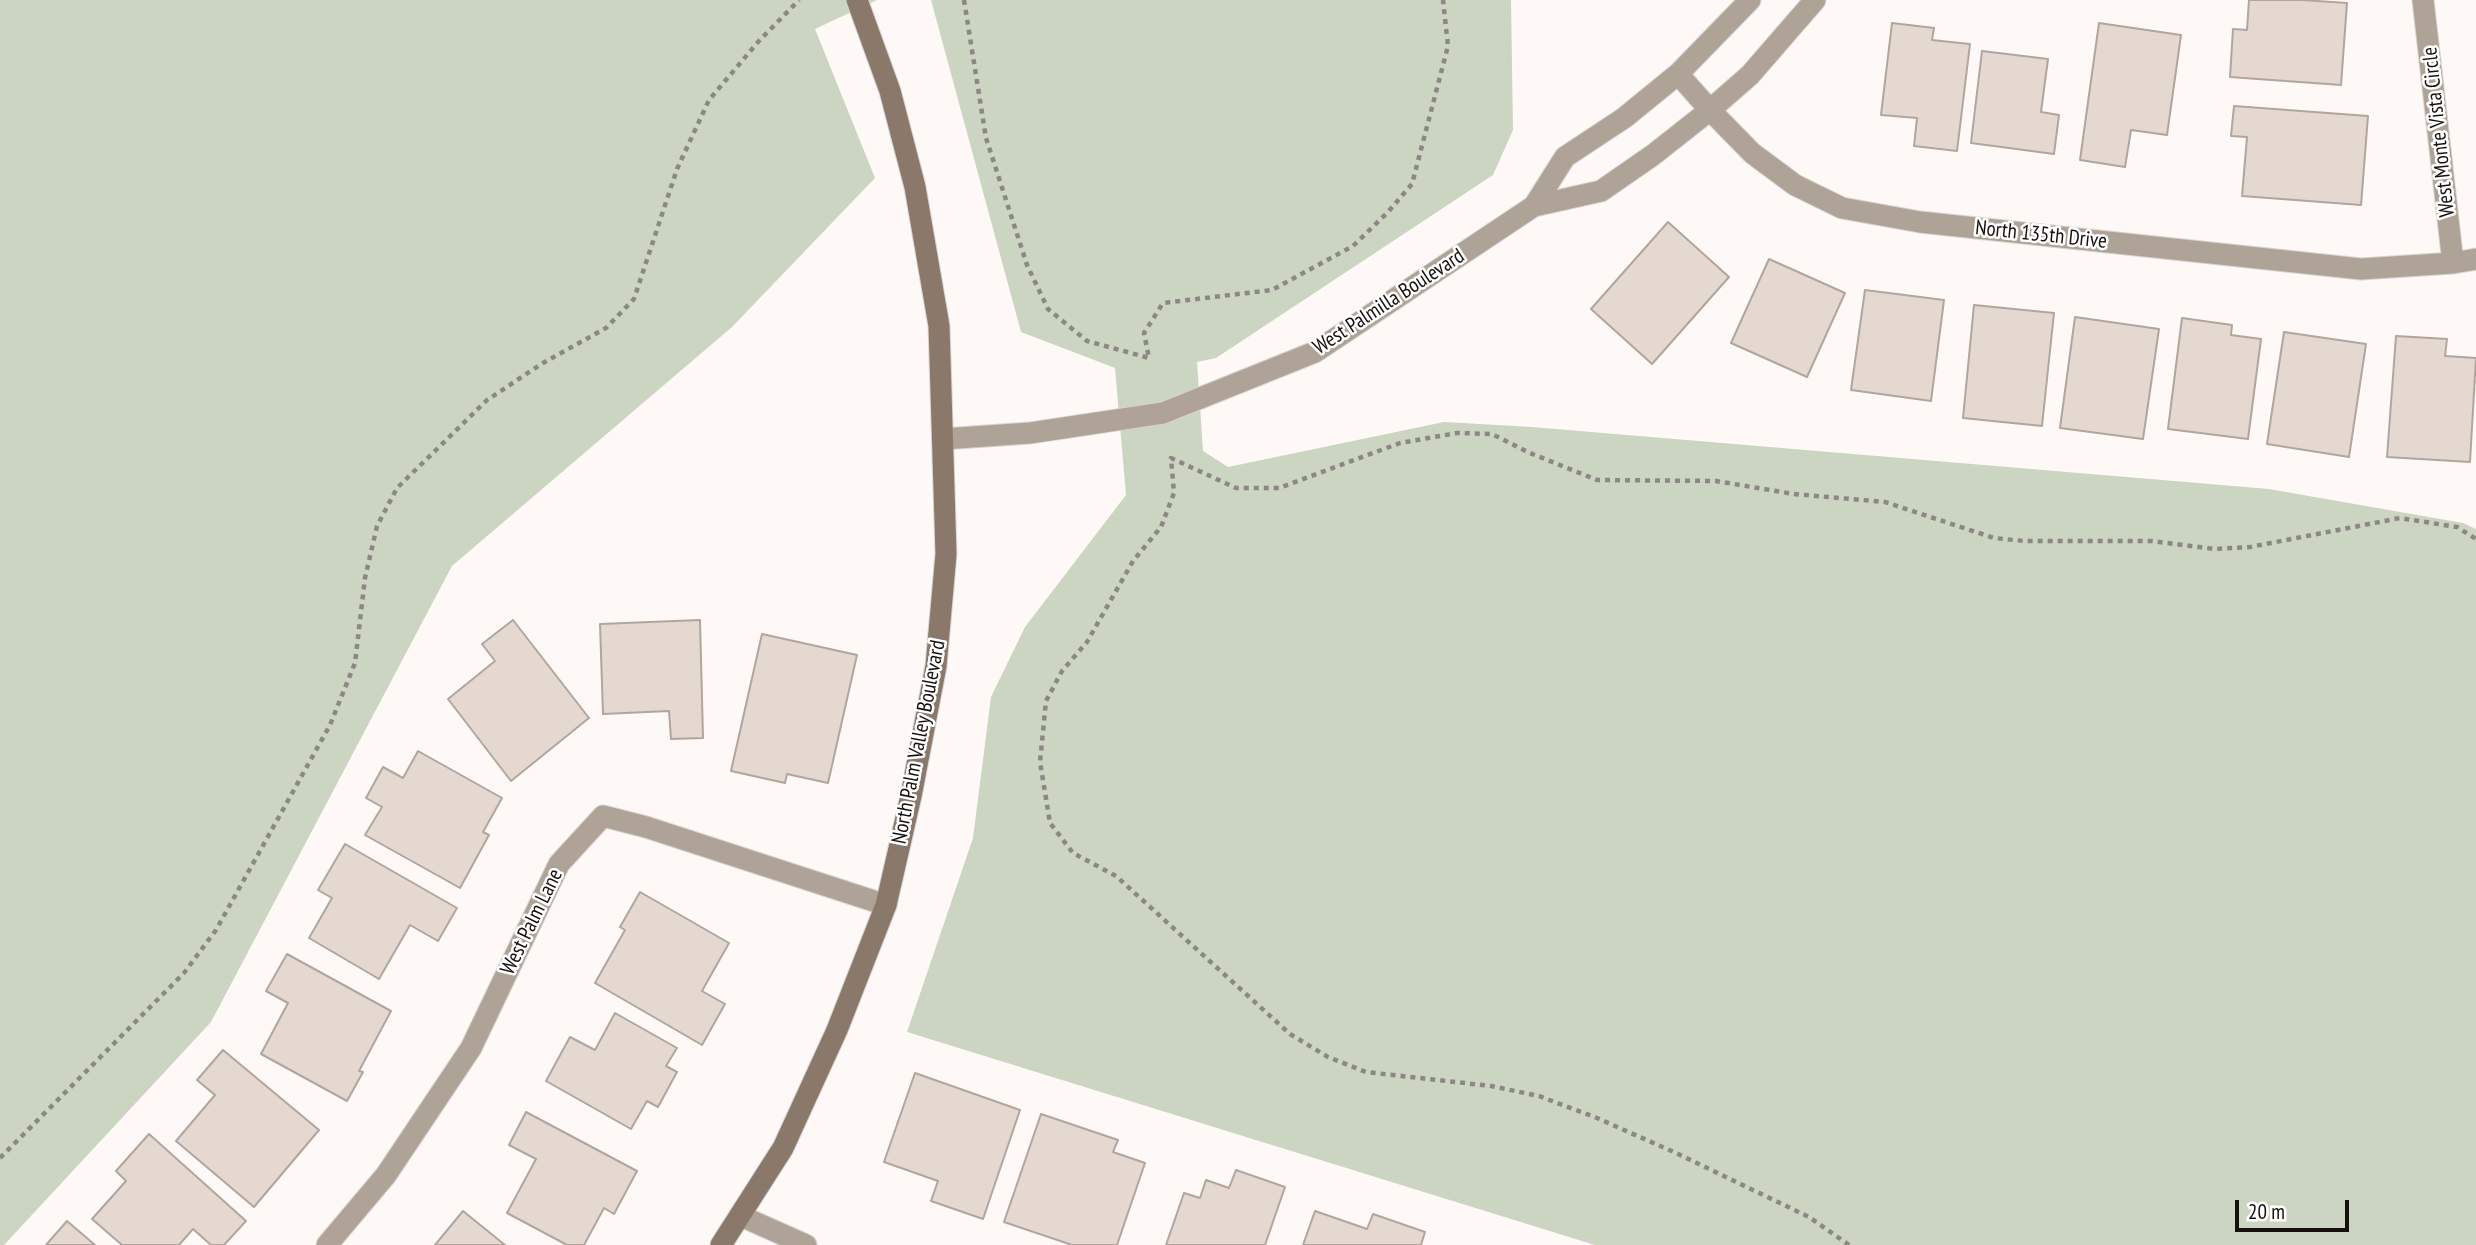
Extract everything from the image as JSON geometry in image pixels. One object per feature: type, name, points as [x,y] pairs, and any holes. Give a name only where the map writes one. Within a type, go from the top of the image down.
[{"type":"street","name":"West Palmilla Boulevard","points":[[943,439],[1030,433],[1163,413],[1315,352],[1534,206],[1564,158],[1624,118],[1678,74],[1750,0]]},
{"type":"street","points":[[1534,206],[1601,191],[1653,155],[1750,75],[1815,0]]},
{"type":"street","name":"West Monte Vista Circle","points":[[2423,0],[2453,263]]},
{"type":"street","name":"North Palm Valley Boulevard","points":[[722,1245],[783,1148],[838,1030],[886,905],[911,796],[936,666],[946,554],[939,326],[915,187],[890,91],[860,6]]},
{"type":"street","name":"North 135th Drive","points":[[1678,74],[1752,153],[1795,185],[1842,208],[1920,222],[2361,269],[2453,263],[2476,258]]},
{"type":"street","name":"West Palm Lane","points":[[327,1245],[386,1175],[471,1048],[559,864],[603,816],[646,827],[886,905]]},
{"type":"street","points":[[741,1216],[806,1245]]},
{"type":"path","points":[[0,1157],[184,973],[216,930],[335,712],[355,663],[365,578],[377,526],[397,488],[487,400],[544,363],[606,328],[634,299],[677,169],[709,100],[758,41],[799,0]]},
{"type":"path","points":[[964,0],[986,138],[1027,265],[1048,309],[1087,341],[1149,358],[1144,333],[1163,303],[1272,290],[1353,246],[1412,184],[1448,46],[1443,0]]},
{"type":"path","points":[[1849,1245],[1809,1217],[1676,1153],[1539,1096],[1491,1086],[1366,1072],[1328,1057],[1290,1034],[1116,877],[1073,853],[1050,823],[1040,762],[1046,701],[1062,671],[1087,642],[1133,561],[1161,527],[1174,493],[1171,458],[1236,488],[1279,488],[1400,443],[1457,433],[1492,434],[1530,453],[1597,480],[1716,481],[1794,494],[1885,502],[1994,538],[2025,541],[2151,541],[2215,549],[2250,547],[2400,518],[2458,527],[2476,539]]},
{"type":"green space","points":[[0,0],[877,0],[815,29],[875,178],[732,327],[452,566],[211,1022],[4,1245],[0,1245]]},
{"type":"green space","points":[[931,0],[1511,0],[1513,130],[1493,175],[1216,358],[1197,362],[1203,451],[1228,467],[1444,422],[1532,427],[2269,489],[2463,523],[2476,529],[2476,1245],[1595,1245],[907,1032],[973,838],[991,697],[1025,627],[1126,495],[1115,368],[1021,332]]},
{"type":"building","points":[[2249,0],[2347,3],[2341,85],[2230,77],[2233,29],[2247,30]]},
{"type":"building","points":[[1892,23],[1934,28],[1932,40],[1970,44],[1957,151],[1914,146],[1917,118],[1881,115]]},
{"type":"building","points":[[2099,23],[2181,35],[2167,135],[2131,130],[2125,167],[2080,160]]},
{"type":"building","points":[[1982,51],[2048,59],[2041,112],[2059,115],[2054,154],[1971,143]]},
{"type":"building","points":[[2234,106],[2368,116],[2361,205],[2242,196],[2247,137],[2231,136]]},
{"type":"building","points":[[1668,222],[1729,277],[1652,364],[1591,309]]},
{"type":"building","points":[[1769,259],[1845,293],[1807,377],[1731,343]]},
{"type":"building","points":[[1865,290],[1944,300],[1931,401],[1851,390]]},
{"type":"building","points":[[1974,305],[2054,313],[2042,426],[1963,418]]},
{"type":"building","points":[[2075,317],[2159,329],[2143,439],[2060,428]]},
{"type":"building","points":[[2182,318],[2232,325],[2231,335],[2261,339],[2248,439],[2168,429]]},
{"type":"building","points":[[2284,332],[2366,344],[2349,457],[2267,444]]},
{"type":"building","points":[[2396,336],[2447,339],[2445,356],[2476,358],[2470,462],[2387,457]]},
{"type":"building","points":[[513,620],[589,718],[511,781],[448,699],[495,661],[482,644]]},
{"type":"building","points":[[700,620],[703,738],[671,739],[669,711],[603,714],[600,624]]},
{"type":"building","points":[[762,634],[857,655],[828,783],[787,774],[785,783],[731,771]]},
{"type":"building","points":[[418,751],[502,798],[483,832],[489,835],[460,888],[365,835],[382,807],[366,798],[383,767],[403,778]]},
{"type":"building","points":[[345,844],[457,908],[438,941],[410,925],[379,979],[309,938],[332,898],[318,890]]},
{"type":"building","points":[[640,892],[729,943],[702,991],[725,1004],[702,1045],[595,983],[625,930],[620,927]]},
{"type":"building","points":[[287,954],[391,1011],[359,1071],[363,1072],[347,1101],[261,1054],[288,1003],[266,991]]},
{"type":"building","points":[[615,1013],[677,1048],[666,1066],[677,1072],[658,1107],[647,1101],[631,1129],[546,1081],[570,1037],[595,1050]]},
{"type":"building","points":[[223,1050],[319,1130],[254,1207],[176,1141],[215,1095],[197,1080]]},
{"type":"building","points":[[915,1073],[1020,1110],[983,1219],[931,1201],[938,1181],[884,1162]]},
{"type":"building","points":[[526,1112],[637,1171],[614,1214],[604,1208],[584,1245],[567,1245],[507,1213],[536,1159],[509,1145]]},
{"type":"building","points":[[1041,1114],[1118,1140],[1113,1152],[1145,1163],[1117,1245],[1072,1245],[1004,1222]]},
{"type":"building","points":[[149,1134],[246,1221],[224,1245],[211,1245],[193,1229],[179,1245],[122,1245],[92,1219],[126,1181],[116,1171]]},
{"type":"building","points":[[1236,1170],[1285,1187],[1265,1245],[1166,1245],[1184,1193],[1200,1198],[1206,1180],[1229,1188]]},
{"type":"building","points":[[463,1211],[505,1245],[435,1245]]},
{"type":"building","points":[[1315,1211],[1367,1229],[1373,1214],[1425,1232],[1421,1245],[1303,1245]]},
{"type":"building","points":[[67,1221],[95,1245],[46,1245]]}]
